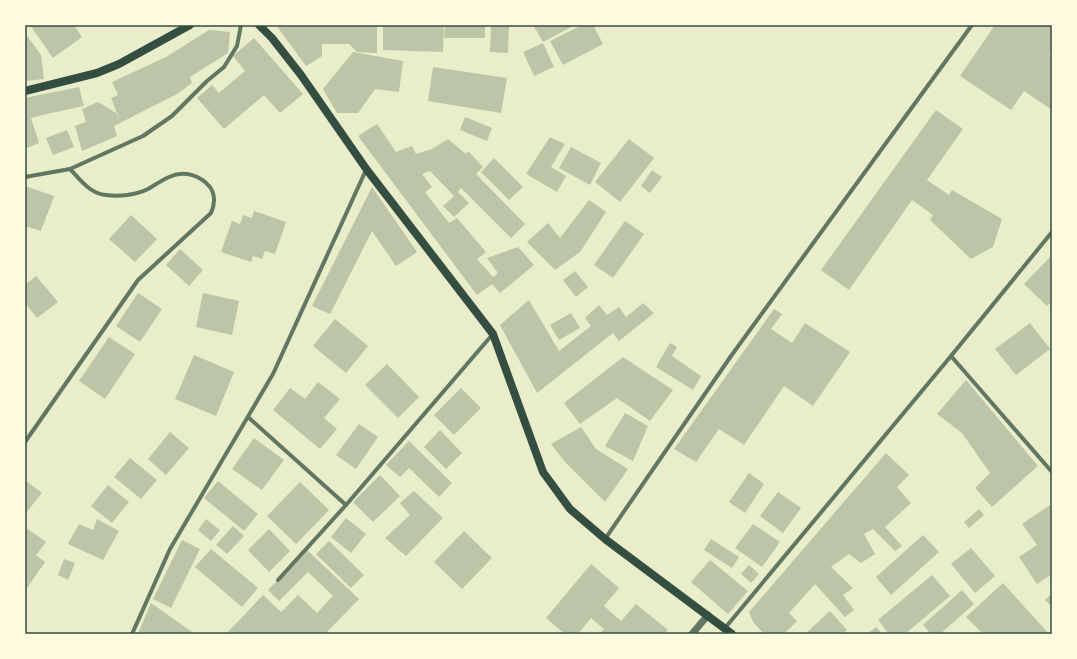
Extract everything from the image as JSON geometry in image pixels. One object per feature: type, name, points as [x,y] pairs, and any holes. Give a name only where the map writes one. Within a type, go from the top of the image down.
[{"type":"main road","points":[[25,90],[97,73],[119,64],[190,25]]},
{"type":"main road","points":[[259,26],[272,38],[301,75],[367,170],[493,334],[543,472],[570,509],[605,539],[732,634]]},
{"type":"street","points":[[25,177],[70,169],[143,136],[172,116],[224,66],[238,46],[241,25]]},
{"type":"street","points":[[605,539],[731,356],[972,25]]},
{"type":"street","points":[[25,442],[138,280],[211,213],[214,205],[214,197],[211,189],[203,179],[195,175],[182,174],[170,176],[147,190],[127,195],[105,195],[90,190],[70,169]]},
{"type":"street","points":[[132,634],[170,549],[273,374],[367,170]]},
{"type":"street","points":[[725,628],[1052,232]]},
{"type":"street","points":[[278,580],[346,505],[493,334]]},
{"type":"street","points":[[951,356],[1052,472]]},
{"type":"street","points":[[248,417],[346,505]]},
{"type":"street","points":[[692,634],[708,615]]},
{"type":"building","points":[[30,25],[74,25],[82,37],[53,58]]},
{"type":"building","points":[[276,25],[377,25],[377,53],[357,52],[349,44],[322,44],[322,56],[306,66]]},
{"type":"building","points":[[383,25],[444,25],[443,52],[383,50]]},
{"type":"building","points":[[445,25],[485,25],[485,38],[444,38]]},
{"type":"building","points":[[491,25],[509,25],[508,53],[490,52]]},
{"type":"building","points":[[533,25],[575,25],[543,42]]},
{"type":"building","points":[[582,25],[593,25],[603,44],[563,65],[550,41]]},
{"type":"building","points":[[995,25],[1052,25],[1052,50],[1049,55],[1052,57],[1052,110],[1024,91],[1011,110],[960,76]]},
{"type":"building","points":[[209,30],[230,32],[228,53],[190,77],[192,83],[177,94],[114,126],[117,136],[82,151],[75,126],[86,122],[82,109],[98,102],[116,113],[120,121],[111,98],[118,95],[112,82],[166,57]]},
{"type":"building","points":[[25,33],[41,55],[44,79],[25,81]]},
{"type":"building","points":[[254,38],[303,94],[280,113],[264,95],[224,129],[197,98],[212,85],[219,93],[245,71],[233,56]]},
{"type":"building","points":[[543,43],[554,67],[534,76],[523,52]]},
{"type":"building","points":[[353,52],[403,61],[399,92],[375,89],[358,113],[337,113],[323,89]]},
{"type":"building","points":[[433,67],[507,78],[501,113],[428,101]]},
{"type":"building","points":[[79,87],[84,106],[31,118],[39,143],[25,149],[25,98]]},
{"type":"building","points":[[936,110],[963,129],[927,180],[949,195],[952,190],[1002,219],[993,247],[971,259],[930,220],[933,215],[912,200],[849,290],[821,270]]},
{"type":"building","points":[[465,117],[492,128],[487,141],[460,130]]},
{"type":"building","points":[[377,124],[396,152],[412,146],[416,154],[432,149],[448,139],[466,154],[468,151],[483,167],[476,174],[525,224],[511,238],[461,188],[458,192],[469,203],[454,217],[443,206],[454,196],[430,171],[422,174],[432,187],[425,192],[449,223],[457,218],[486,252],[477,259],[493,277],[498,273],[487,258],[518,247],[534,265],[500,293],[492,284],[477,295],[358,136]]},
{"type":"building","points":[[67,130],[74,147],[53,155],[46,138]]},
{"type":"building","points":[[550,137],[565,144],[551,167],[566,176],[557,192],[526,174]]},
{"type":"building","points":[[629,139],[654,158],[620,202],[595,182]]},
{"type":"building","points":[[571,147],[601,163],[590,185],[559,168]]},
{"type":"building","points":[[494,158],[523,187],[509,200],[481,172]]},
{"type":"building","points":[[652,170],[662,177],[650,193],[641,186]]},
{"type":"building","points":[[25,186],[54,196],[41,231],[25,226]]},
{"type":"building","points":[[372,187],[417,252],[396,266],[372,231],[330,314],[312,306]]},
{"type":"building","points":[[589,200],[606,212],[580,252],[555,270],[527,242],[548,223],[560,238]]},
{"type":"building","points":[[254,211],[286,222],[275,254],[265,251],[262,259],[253,256],[251,262],[221,252],[232,221],[240,224],[243,215],[252,218]]},
{"type":"building","points":[[131,215],[157,239],[135,262],[109,239]]},
{"type":"building","points":[[625,221],[644,234],[613,278],[594,265]]},
{"type":"building","points":[[180,249],[203,270],[189,286],[166,265]]},
{"type":"building","points":[[1052,255],[1052,301],[1047,306],[1024,284]]},
{"type":"building","points":[[575,271],[588,287],[576,297],[563,280]]},
{"type":"building","points":[[36,276],[58,302],[37,318],[25,303],[25,285]]},
{"type":"building","points":[[138,293],[162,309],[140,342],[116,326]]},
{"type":"building","points":[[203,293],[239,301],[232,335],[196,327]]},
{"type":"building","points":[[529,300],[559,351],[591,326],[585,318],[599,305],[607,315],[619,307],[626,317],[643,303],[654,313],[619,341],[613,333],[537,393],[500,325]]},
{"type":"building","points":[[774,309],[782,314],[771,329],[792,343],[805,323],[850,352],[813,406],[784,386],[744,445],[719,429],[696,462],[674,449]]},
{"type":"building","points":[[571,313],[580,328],[559,340],[550,325]]},
{"type":"building","points":[[335,319],[368,346],[346,373],[313,346]]},
{"type":"building","points":[[1030,323],[1050,349],[1016,375],[995,349]]},
{"type":"building","points":[[109,337],[135,354],[105,399],[79,381]]},
{"type":"building","points":[[670,343],[677,347],[672,356],[701,376],[693,390],[656,367]]},
{"type":"building","points":[[194,355],[234,372],[216,416],[175,399]]},
{"type":"building","points":[[623,357],[673,390],[650,421],[617,398],[580,424],[564,403]]},
{"type":"building","points":[[387,364],[419,397],[398,418],[365,385]]},
{"type":"building","points":[[966,380],[1038,466],[992,507],[975,488],[990,473],[962,433],[937,414]]},
{"type":"building","points":[[318,382],[340,399],[324,418],[337,429],[320,449],[273,410],[290,388],[305,399]]},
{"type":"building","points":[[461,388],[481,408],[454,435],[434,415]]},
{"type":"building","points":[[625,413],[648,426],[633,461],[605,446]]},
{"type":"building","points":[[359,424],[378,437],[356,469],[336,455]]},
{"type":"building","points":[[581,427],[596,449],[628,469],[605,502],[566,463],[551,444]]},
{"type":"building","points":[[440,430],[462,453],[446,469],[424,447]]},
{"type":"building","points":[[170,432],[189,448],[166,475],[148,459]]},
{"type":"building","points":[[254,438],[284,460],[262,490],[232,469]]},
{"type":"building","points":[[409,441],[452,483],[439,497],[409,468],[400,477],[386,465]]},
{"type":"building","points":[[886,453],[909,475],[897,487],[911,503],[885,527],[902,546],[895,551],[873,529],[864,534],[875,554],[861,563],[849,554],[831,567],[853,588],[843,595],[854,610],[845,617],[815,584],[789,613],[797,621],[784,634],[764,634],[753,622],[749,612]]},
{"type":"building","points":[[130,458],[157,480],[141,499],[114,477]]},
{"type":"building","points":[[749,473],[764,484],[745,513],[729,502]]},
{"type":"building","points":[[380,475],[400,496],[373,522],[353,502]]},
{"type":"building","points":[[25,480],[42,493],[25,514]]},
{"type":"building","points":[[218,481],[258,514],[244,531],[204,498]]},
{"type":"building","points":[[300,482],[329,510],[296,544],[267,516]]},
{"type":"building","points":[[108,485],[129,502],[112,523],[91,506]]},
{"type":"building","points":[[414,491],[443,518],[406,556],[385,538],[410,515],[400,503]]},
{"type":"building","points":[[778,492],[801,508],[783,533],[760,516]]},
{"type":"building","points":[[1050,505],[1052,508],[1052,574],[1037,584],[1019,557],[1037,545],[1022,524]]},
{"type":"building","points":[[979,509],[984,515],[969,528],[964,522]]},
{"type":"building","points":[[346,518],[366,534],[351,553],[331,537]]},
{"type":"building","points":[[97,519],[119,531],[103,560],[68,544],[79,524],[93,530]]},
{"type":"building","points":[[206,519],[220,530],[211,541],[198,530]]},
{"type":"building","points":[[753,524],[780,542],[762,567],[735,548]]},
{"type":"building","points":[[233,526],[244,536],[227,554],[216,545]]},
{"type":"building","points":[[25,527],[46,542],[36,555],[45,562],[27,588],[25,586]]},
{"type":"building","points":[[269,529],[290,551],[269,572],[248,550]]},
{"type":"building","points":[[464,531],[492,558],[462,589],[434,562]]},
{"type":"building","points":[[923,535],[939,552],[891,595],[876,577]]},
{"type":"building","points":[[711,539],[739,557],[732,568],[704,550]]},
{"type":"building","points":[[182,540],[200,549],[171,608],[153,599]]},
{"type":"building","points":[[329,541],[364,575],[351,588],[316,554]]},
{"type":"building","points":[[971,548],[995,576],[975,593],[951,564]]},
{"type":"building","points":[[211,549],[258,588],[242,607],[195,567]]},
{"type":"building","points":[[307,550],[359,599],[325,634],[226,634],[263,595],[281,612],[298,595],[317,613],[333,596],[308,572],[279,601],[268,590]]},
{"type":"building","points":[[64,559],[75,563],[68,580],[58,575]]},
{"type":"building","points":[[710,560],[748,591],[728,614],[691,582]]},
{"type":"building","points":[[591,564],[619,588],[604,606],[621,621],[636,604],[668,630],[664,634],[599,634],[604,629],[591,618],[578,634],[565,634],[546,618]]},
{"type":"building","points":[[749,565],[759,574],[751,583],[741,574]]},
{"type":"building","points":[[932,575],[950,596],[905,634],[889,634],[878,620]]},
{"type":"building","points":[[1003,583],[1049,634],[983,634],[966,617]]},
{"type":"building","points":[[962,590],[974,604],[940,634],[931,634],[923,625]]},
{"type":"building","points":[[1052,593],[1052,607],[1045,600]]},
{"type":"building","points":[[151,603],[195,634],[138,634]]},
{"type":"building","points":[[830,611],[847,630],[842,634],[805,634]]},
{"type":"building","points":[[876,627],[882,634],[867,634]]}]
